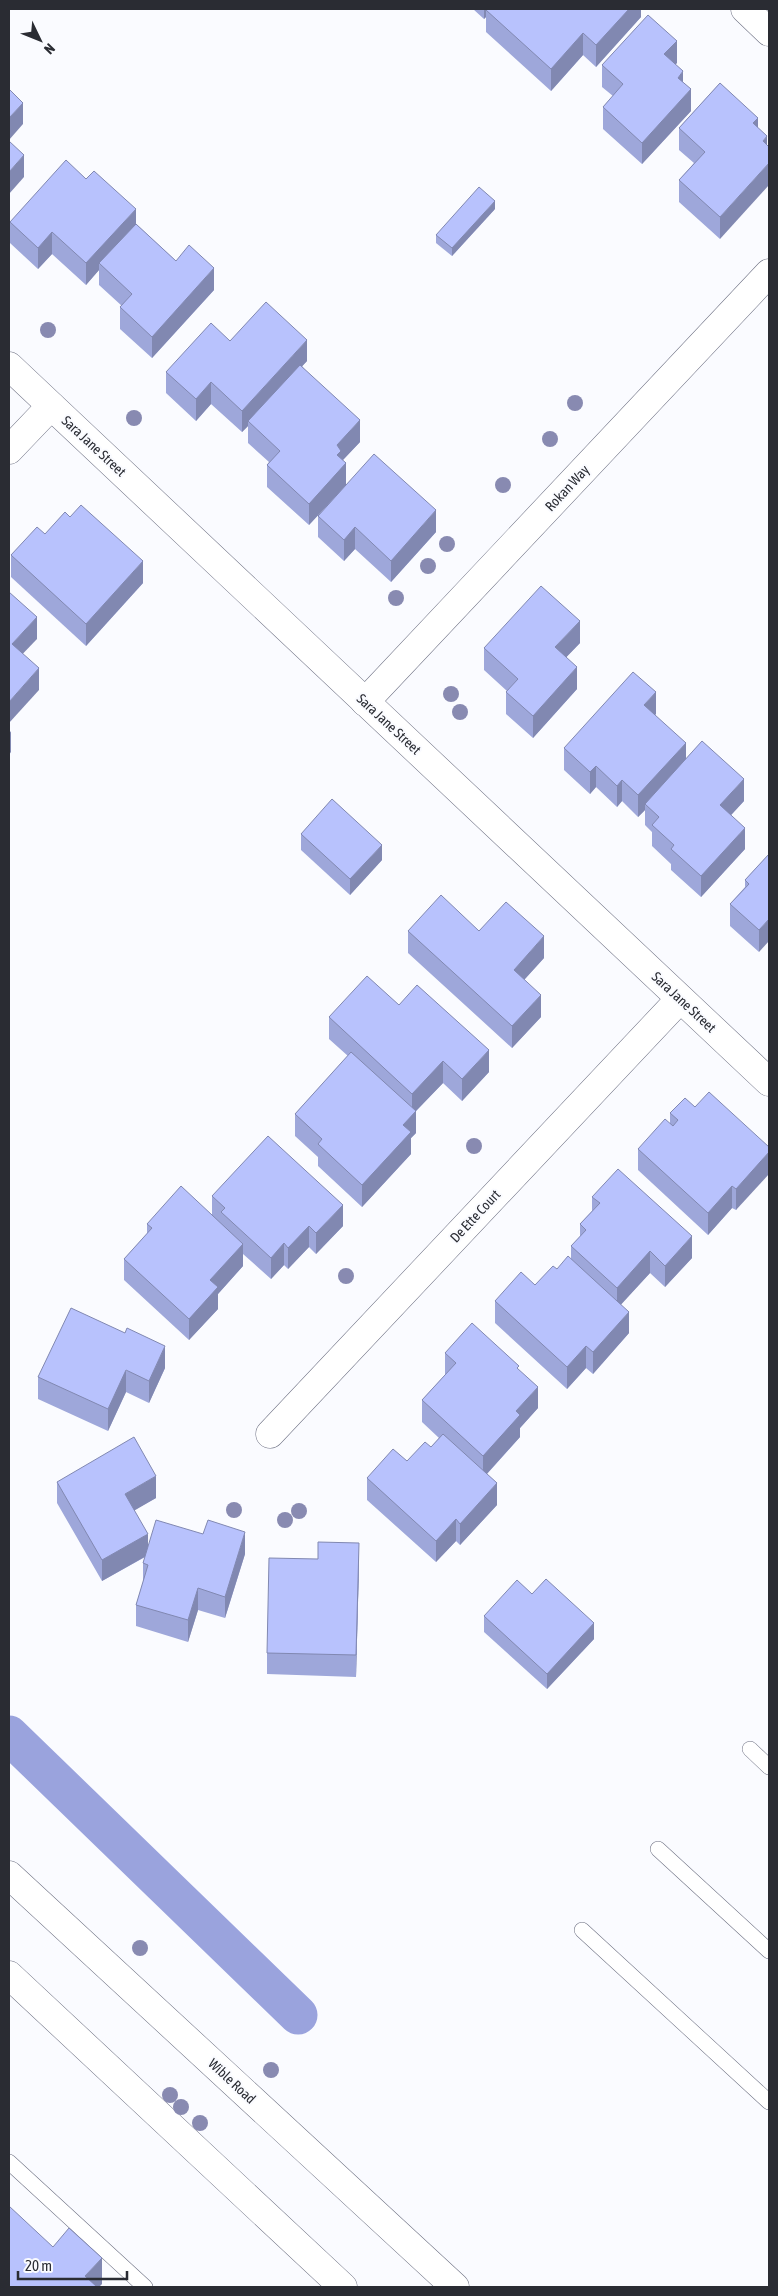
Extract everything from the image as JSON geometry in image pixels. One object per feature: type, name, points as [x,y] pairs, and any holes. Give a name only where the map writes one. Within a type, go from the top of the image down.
[{"type":"street","points":[[745,9],[769,32]]},
{"type":"street","name":"Rokan Way","points":[[365,702],[769,273]]},
{"type":"street","name":"Sara Jane Street","points":[[9,366],[769,1082]]},
{"type":"street","points":[[9,450],[51,406]]},
{"type":"street","name":"De Ette Court","points":[[270,1434],[680,998]]},
{"type":"street","name":"Wible Road","points":[[9,1875],[450,2286]]},
{"type":"street","points":[[9,1976],[343,2287]]},
{"type":"lane","points":[[750,1749],[769,1767]]},
{"type":"lane","points":[[658,1849],[769,1951]]},
{"type":"lane","points":[[582,1930],[769,2102]]},
{"type":"lane","points":[[9,2162],[145,2287]]},
{"type":"building","points":[[487,9],[629,9],[596,45],[583,33],[551,69]]},
{"type":"building","points":[[648,15],[677,41],[664,54],[683,71],[678,78],[691,89],[642,143],[603,107],[623,84],[602,65]]},
{"type":"building","points":[[720,83],[758,118],[753,123],[767,136],[763,141],[769,147],[769,163],[720,217],[679,180],[705,152],[679,128]]},
{"type":"building","points":[[9,89],[23,103],[9,118]]},
{"type":"building","points":[[9,141],[24,155],[9,172]]},
{"type":"building","points":[[66,160],[86,179],[94,171],[136,209],[86,263],[52,232],[38,248],[10,222]]},
{"type":"building","points":[[479,187],[495,201],[452,248],[436,235]]},
{"type":"building","points":[[136,224],[176,261],[189,245],[214,268],[152,337],[120,307],[132,294],[99,263]]},
{"type":"building","points":[[266,302],[307,340],[242,411],[211,382],[196,399],[166,372],[211,323],[230,341]]},
{"type":"building","points":[[300,365],[360,420],[337,445],[341,451],[337,455],[346,463],[309,504],[267,465],[280,451],[248,421]]},
{"type":"building","points":[[374,454],[436,510],[391,561],[355,527],[344,540],[318,516]]},
{"type":"building","points":[[81,505],[143,561],[86,624],[11,555],[37,527],[45,534],[65,512],[70,517]]},
{"type":"building","points":[[541,586],[580,621],[555,647],[577,667],[533,716],[506,692],[518,679],[484,648]]},
{"type":"building","points":[[9,592],[37,617],[12,644],[39,668],[9,702]]},
{"type":"building","points":[[633,672],[656,692],[644,705],[686,743],[638,795],[622,780],[617,786],[596,766],[590,772],[564,748]]},
{"type":"building","points":[[702,741],[744,779],[720,805],[745,828],[701,876],[671,849],[674,845],[652,825],[659,817],[645,804]]},
{"type":"building","points":[[332,799],[382,845],[350,879],[301,834]]},
{"type":"building","points":[[769,854],[769,919],[759,930],[730,904],[749,884],[745,880]]},
{"type":"building","points":[[441,895],[479,931],[506,902],[544,936],[514,970],[541,995],[512,1026],[408,931]]},
{"type":"building","points":[[367,976],[399,1005],[417,985],[489,1050],[462,1079],[443,1061],[412,1094],[329,1017]]},
{"type":"building","points":[[351,1052],[416,1111],[403,1125],[411,1132],[362,1185],[318,1144],[322,1139],[295,1114]]},
{"type":"building","points":[[709,1092],[769,1147],[769,1152],[736,1189],[732,1186],[708,1213],[638,1149],[665,1119],[673,1126],[678,1120],[670,1113],[685,1098],[695,1107]]},
{"type":"building","points":[[268,1136],[343,1205],[316,1233],[309,1226],[288,1248],[284,1243],[271,1258],[221,1212],[225,1208],[212,1196]]},
{"type":"building","points":[[618,1169],[692,1236],[665,1266],[650,1251],[617,1288],[571,1246],[586,1230],[580,1224],[600,1203],[592,1197]]},
{"type":"building","points":[[181,1186],[243,1244],[210,1280],[218,1287],[189,1319],[124,1259],[152,1228],[147,1224]]},
{"type":"building","points":[[568,1256],[629,1312],[593,1352],[586,1346],[567,1367],[495,1301],[521,1272],[535,1285],[553,1266],[557,1269]]},
{"type":"building","points":[[71,1308],[125,1333],[127,1328],[165,1346],[149,1381],[126,1370],[108,1409],[38,1377]]},
{"type":"building","points":[[472,1323],[519,1366],[517,1368],[538,1387],[516,1411],[520,1415],[483,1456],[422,1400],[456,1363],[445,1353]]},
{"type":"building","points":[[443,1434],[497,1483],[460,1524],[456,1519],[436,1541],[367,1478],[393,1449],[407,1461],[425,1442],[431,1447]]},
{"type":"building","points":[[134,1437],[156,1476],[125,1494],[148,1534],[102,1560],[57,1482]]},
{"type":"building","points":[[156,1520],[203,1534],[208,1520],[245,1532],[225,1597],[198,1588],[188,1620],[136,1605],[148,1565],[143,1563]]},
{"type":"building","points":[[318,1542],[359,1543],[356,1655],[267,1653],[269,1558],[318,1559]]},
{"type":"building","points":[[546,1579],[594,1623],[547,1674],[484,1616],[517,1580],[532,1594]]},
{"type":"building","points":[[9,2206],[53,2247],[69,2228],[102,2258],[85,2276],[97,2287],[9,2287]]},
{"type":"waterway","points":[[9,1735],[298,2015]]}]
